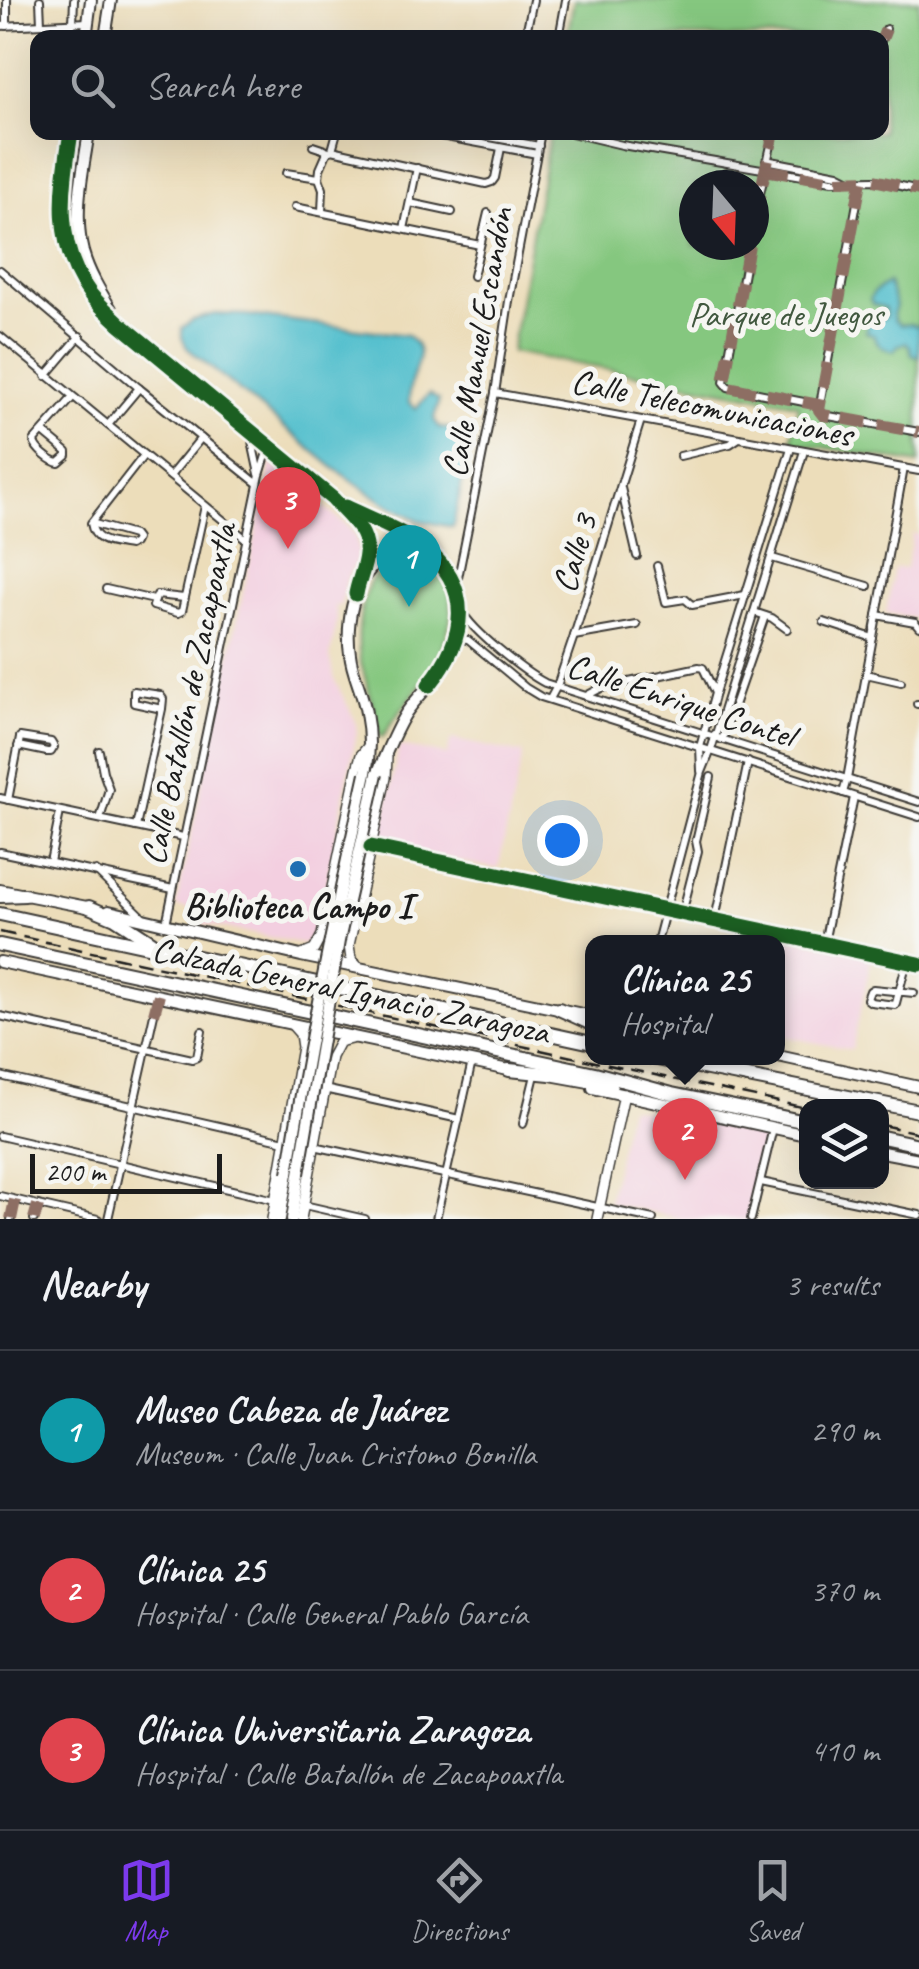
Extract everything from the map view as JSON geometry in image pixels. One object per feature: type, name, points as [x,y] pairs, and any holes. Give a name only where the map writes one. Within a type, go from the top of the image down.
[{"type":"highway","points":[[0,893],[25,895]]},
{"type":"highway","points":[[89,907],[163,948]]},
{"type":"highway","name":"Calzada General Ignacio Zaragoza","points":[[0,914],[585,1042]]},
{"type":"highway","name":"Calzada General Ignacio Zaragoza","points":[[0,944],[799,1121]]},
{"type":"highway","points":[[559,1009],[585,1021]]},
{"type":"highway","points":[[688,1065],[919,1112]]},
{"type":"highway","points":[[510,1070],[672,1094]]},
{"type":"highway","points":[[889,1139],[919,1145]]},
{"type":"main road","points":[[87,30],[92,0]]},
{"type":"main road","points":[[106,30],[112,0]]},
{"type":"main road","points":[[70,140],[62,204],[66,239],[79,276],[92,296],[119,323],[333,499],[365,539],[366,555],[349,619],[350,656],[367,714],[371,774],[330,934],[294,1174],[292,1219]]},
{"type":"main road","points":[[88,140],[79,206],[82,248],[95,282],[119,323]]},
{"type":"main road","points":[[333,499],[426,549],[458,594],[454,640],[438,673],[404,716],[371,774]]},
{"type":"main road","points":[[356,594],[370,570],[387,558],[413,554],[440,564]]},
{"type":"main road","name":"Calzada General Ignacio Zaragoza","points":[[25,895],[585,1015]]},
{"type":"main road","name":"Calzada General Ignacio Zaragoza","points":[[0,962],[799,1134]]},
{"type":"main road","points":[[785,1058],[919,1087]]},
{"type":"main road","points":[[889,1154],[919,1160]]},
{"type":"main road","points":[[280,1219],[294,1174]]},
{"type":"street","points":[[7,0],[4,26],[88,22]]},
{"type":"street","points":[[40,0],[40,24]]},
{"type":"street","points":[[70,30],[74,0]]},
{"type":"street","points":[[527,30],[533,0]]},
{"type":"street","points":[[560,30],[566,0]]},
{"type":"street","points":[[322,212],[320,169],[334,140]]},
{"type":"street","points":[[461,140],[538,150]]},
{"type":"street","points":[[496,140],[538,150]]},
{"type":"street","name":"Calle Manuel Escandón","points":[[458,594],[540,140]]},
{"type":"street","points":[[598,140],[764,170],[772,140]]},
{"type":"street","points":[[312,146],[489,184],[494,178],[500,148]]},
{"type":"street","points":[[766,160],[856,181]]},
{"type":"street","points":[[404,229],[417,168]]},
{"type":"street","points":[[769,171],[832,181],[874,180],[919,190]]},
{"type":"street","points":[[286,173],[319,178]]},
{"type":"street","points":[[856,181],[818,404],[820,414],[919,432]]},
{"type":"street","points":[[410,203],[452,212]]},
{"type":"street","points":[[296,207],[480,245]]},
{"type":"street","points":[[474,276],[488,213]]},
{"type":"street","points":[[746,260],[724,377],[726,385],[818,404]]},
{"type":"street","points":[[0,270],[139,388],[259,480]]},
{"type":"street","points":[[0,336],[246,540]]},
{"type":"street","points":[[46,376],[80,336]]},
{"type":"street","points":[[108,425],[139,388]]},
{"type":"street","name":"Calle Telecomunicaciones","points":[[496,393],[919,471]]},
{"type":"street","points":[[43,432],[66,452],[59,463],[34,445],[34,440],[73,397]]},
{"type":"street","name":"Calle 3","points":[[550,700],[574,636],[641,420]]},
{"type":"street","name":"Calle Batallón de Zacapoaxtla","points":[[250,432],[259,480]]},
{"type":"street","points":[[170,476],[201,438]]},
{"type":"street","points":[[680,456],[730,444],[739,438]]},
{"type":"street","name":"Calle Batallón de Zacapoaxtla","points":[[166,924],[269,446]]},
{"type":"street","points":[[702,772],[700,747],[714,693],[791,448]]},
{"type":"street","points":[[719,739],[734,673],[804,451]]},
{"type":"street","points":[[91,523],[144,455]]},
{"type":"street","points":[[843,793],[904,468]]},
{"type":"street","points":[[620,487],[637,556]]},
{"type":"street","points":[[184,598],[156,595],[154,608],[178,613],[183,610],[206,505]]},
{"type":"street","points":[[91,523],[133,535],[136,541],[130,546],[104,542],[95,535],[91,523]]},
{"type":"street","points":[[766,528],[780,532]]},
{"type":"street","points":[[772,558],[868,586]]},
{"type":"street","points":[[440,564],[456,566],[462,560]]},
{"type":"street","points":[[657,566],[666,602],[685,599],[692,605],[744,595]]},
{"type":"street","points":[[106,589],[154,600]]},
{"type":"street","name":"Calle Enrique Contel","points":[[458,594],[470,623],[539,680],[919,802]]},
{"type":"street","points":[[754,612],[787,629]]},
{"type":"street","points":[[877,615],[916,622],[919,627]]},
{"type":"street","points":[[659,935],[702,772],[719,739],[765,616]]},
{"type":"street","points":[[824,622],[873,638]]},
{"type":"street","points":[[574,636],[637,624]]},
{"type":"street","points":[[736,624],[749,627]]},
{"type":"street","name":"Calle Enrique Contel","points":[[454,640],[466,639],[526,688],[550,700],[919,817]]},
{"type":"street","points":[[587,695],[601,688],[700,668],[714,693]]},
{"type":"street","points":[[734,673],[746,670]]},
{"type":"street","points":[[866,674],[901,682]]},
{"type":"street","points":[[136,827],[162,709],[163,699],[134,690],[134,703],[162,709]]},
{"type":"street","points":[[18,746],[51,752],[54,746],[51,742],[20,738],[4,799],[183,838]]},
{"type":"street","points":[[301,956],[314,950],[322,935],[357,769],[369,745]]},
{"type":"street","points":[[100,750],[108,788],[100,819]]},
{"type":"street","points":[[362,969],[350,959],[349,944],[386,778],[388,750]]},
{"type":"street","points":[[715,918],[748,762]]},
{"type":"street","points":[[685,902],[711,776]]},
{"type":"street","points":[[824,943],[854,796]]},
{"type":"street","points":[[50,862],[60,812]]},
{"type":"street","points":[[684,838],[696,841]]},
{"type":"street","points":[[371,847],[919,964]]},
{"type":"street","points":[[0,852],[173,889]]},
{"type":"street","points":[[96,871],[145,919]]},
{"type":"street","points":[[322,935],[331,952],[340,952],[349,944]]},
{"type":"street","points":[[907,961],[899,990],[896,1003],[892,1006],[868,999],[871,990],[899,990],[914,993]]},
{"type":"street","points":[[108,1219],[154,1014]]},
{"type":"street","points":[[0,1016],[192,1059],[196,1058],[202,1031]]},
{"type":"street","points":[[272,1219],[302,1052],[301,1038],[292,1025]]},
{"type":"street","points":[[301,1219],[331,1057],[340,1042],[358,1038]]},
{"type":"street","points":[[302,1052],[308,1043],[319,1041],[328,1046],[331,1057]]},
{"type":"street","points":[[436,1219],[472,1062]]},
{"type":"street","points":[[523,1124],[536,1075]]},
{"type":"street","points":[[0,1076],[284,1140]]},
{"type":"street","points":[[324,1088],[459,1119]]},
{"type":"street","points":[[598,1214],[624,1094]]},
{"type":"street","points":[[751,1219],[774,1128]]},
{"type":"street","points":[[0,1136],[275,1200]]},
{"type":"street","points":[[314,1146],[598,1214],[653,1219]]},
{"type":"street","points":[[761,1182],[919,1215]]},
{"type":"street","points":[[0,1196],[60,1215],[98,1219]]},
{"type":"street","points":[[11,1219],[15,1200]]},
{"type":"street","points":[[34,1219],[38,1205]]},
{"type":"street","points":[[304,1205],[366,1219]]},
{"type":"shaded area","points":[[271,463],[349,528],[359,550],[340,606],[335,605],[337,620],[330,657],[335,681],[357,731],[326,885],[310,937],[304,944],[198,923],[200,911],[176,906]]},
{"type":"shaded area","points":[[913,534],[919,535],[919,619],[886,613],[894,568],[906,569]]},
{"type":"shaded area","points":[[451,739],[523,754],[498,869],[379,845],[399,746],[447,755]]},
{"type":"shaded area","points":[[785,936],[872,955],[852,1050],[785,1036]]},
{"type":"shaded area","points":[[629,1107],[766,1136],[748,1219],[683,1219],[608,1203]]},
{"type":"green space","name":"Parque de Juegos","points":[[574,0],[919,0],[919,464],[791,442],[798,404],[511,352],[549,140],[889,140],[889,30],[568,30]]},
{"type":"green space","points":[[402,561],[434,569],[444,579],[451,599],[450,623],[431,671],[383,737],[360,659],[359,628],[363,604],[375,575]]},
{"type":"water","points":[[888,283],[896,306],[894,320],[900,325],[919,327],[919,356],[912,355],[906,343],[894,351],[884,348],[866,332],[868,320],[886,316],[885,308],[870,299]]},
{"type":"water","points":[[215,314],[407,335],[419,352],[409,402],[416,408],[429,394],[439,400],[434,419],[439,427],[468,432],[471,439],[453,527],[420,521],[383,502],[335,469],[187,348],[182,328],[193,320]]},
{"type":"railway","points":[[0,932],[585,1060]]},
{"type":"railway","points":[[609,1065],[799,1106]]},
{"type":"railway","points":[[889,1127],[919,1133]]},
{"type":"marked path","points":[[765,170],[772,140]]},
{"type":"marked path","points":[[769,171],[832,181],[874,180],[919,190]]},
{"type":"marked path","points":[[861,181],[819,410],[823,415],[919,432]]},
{"type":"marked path","points":[[746,260],[724,382],[728,387],[819,405]]},
{"type":"marked path","points":[[154,1014],[159,995]]},
{"type":"marked path","points":[[11,1219],[15,1200]]},
{"type":"marked path","points":[[34,1219],[38,1205]]},
{"type":"cycle path","points":[[70,140],[63,216],[79,276],[94,299],[119,323],[350,517],[366,546],[356,594]]},
{"type":"cycle path","points":[[346,507],[423,547],[451,579],[459,613],[457,631],[442,667],[429,685]]},
{"type":"cycle path","points":[[371,847],[783,935]]},
{"type":"cycle path","points":[[785,935],[919,964]]},
{"type":"place","name":"Clínica Universitaria Zaragoza","points":[[288,549]]},
{"type":"place","name":"Museo Cabeza de Juárez","points":[[409,607]]},
{"type":"place","name":"Biblioteca Campo I","points":[[298,869]]},
{"type":"place","name":"Clínica 25","points":[[685,1180]]}]
